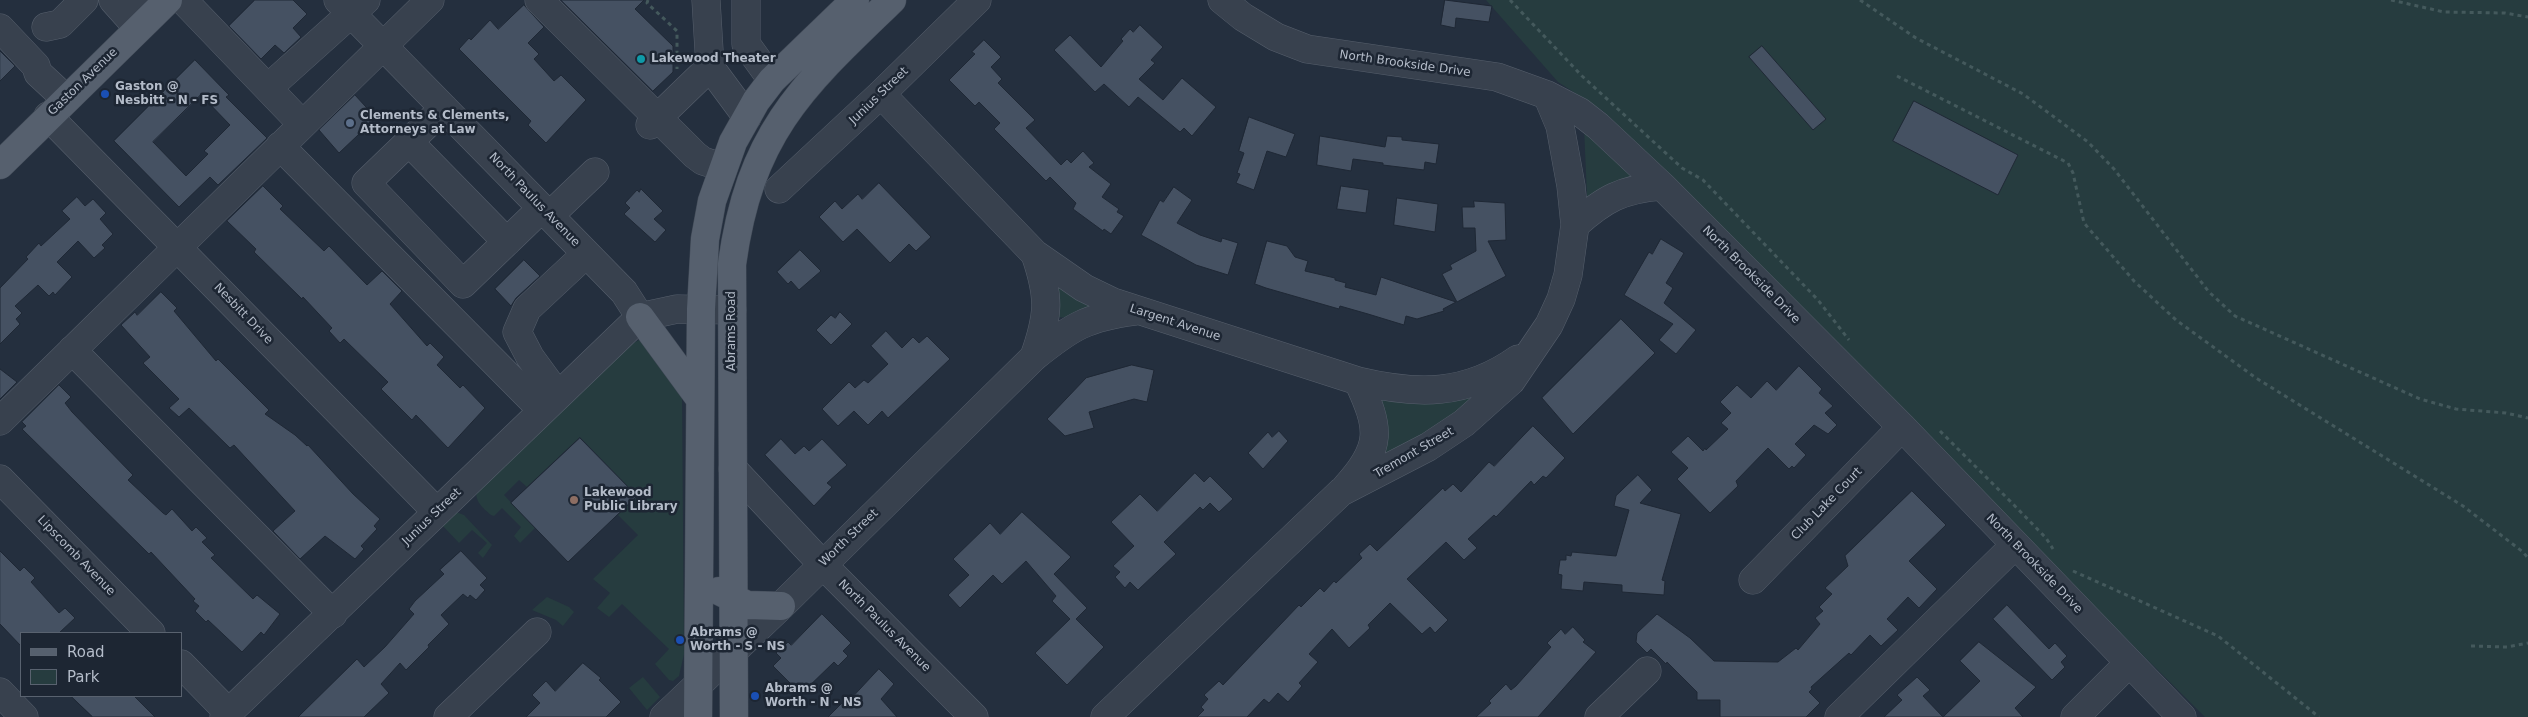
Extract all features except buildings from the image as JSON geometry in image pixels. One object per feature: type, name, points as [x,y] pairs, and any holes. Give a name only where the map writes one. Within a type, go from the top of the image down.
[{"type":"main road","points":[[698,717],[701,309],[705,239],[712,201],[722,167],[747,116],[772,80],[855,0]]},
{"type":"main road","name":"Abrams Road","points":[[734,717],[732,310],[734,251],[740,212],[758,162],[785,111],[826,63],[892,0]]},
{"type":"main road","name":"Gaston Avenue","points":[[0,165],[150,10]]},
{"type":"main road","points":[[734,251],[725,226],[729,202],[735,178],[771,105],[774,96],[772,80]]},
{"type":"main road","points":[[640,317],[700,399]]},
{"type":"main road","points":[[700,573],[717,590],[734,600],[748,605],[781,606]]},
{"type":"street","points":[[46,27],[60,24],[84,0]]},
{"type":"street","points":[[113,0],[150,10]]},
{"type":"street","points":[[183,0],[302,124]]},
{"type":"street","points":[[0,420],[430,0]]},
{"type":"street","points":[[539,0],[656,126]]},
{"type":"street","points":[[706,0],[703,66],[747,116]]},
{"type":"street","points":[[746,0],[746,44],[772,80]]},
{"type":"street","name":"Junius Street","points":[[779,189],[881,94],[977,0]]},
{"type":"street","name":"North Brookside Drive","points":[[1222,0],[1243,17],[1276,37],[1307,49],[1336,55],[1472,72],[1497,77],[1547,95],[1580,112],[1598,126],[1662,186],[1902,427],[2182,717]]},
{"type":"street","points":[[268,88],[352,4]]},
{"type":"street","name":"North Paulus Avenue","points":[[352,4],[382,45],[624,292],[640,317]]},
{"type":"street","name":"Nesbitt Drive","points":[[0,28],[36,66],[57,107],[177,247],[437,512]]},
{"type":"street","points":[[656,126],[703,66],[728,48],[746,44]]},
{"type":"street","name":"Largent Avenue","points":[[881,94],[1035,254],[1084,288],[1136,311],[1358,381],[1391,389],[1418,392],[1452,388],[1477,382],[1499,372],[1533,348]]},
{"type":"street","name":"Tremont Street","points":[[1341,492],[1428,447],[1464,423],[1511,381],[1549,325],[1561,298],[1568,275],[1575,226],[1571,186],[1560,126],[1547,95]]},
{"type":"street","points":[[630,107],[703,161],[722,167]]},
{"type":"street","points":[[444,108],[366,183],[463,284],[507,242],[595,172]]},
{"type":"street","points":[[408,142],[507,242]]},
{"type":"street","points":[[280,146],[549,402]]},
{"type":"street","points":[[1575,226],[1594,207],[1611,196],[1640,188],[1662,186]]},
{"type":"street","points":[[549,402],[517,332],[527,309],[586,254]]},
{"type":"street","name":"Worth Street","points":[[1034,357],[1046,320],[1047,298],[1045,282],[1035,254]]},
{"type":"street","points":[[640,317],[677,309],[732,310]]},
{"type":"street","name":"Worth Street","points":[[664,717],[781,606],[1034,357],[1077,325],[1102,315],[1136,311]]},
{"type":"street","name":"Junius Street","points":[[227,715],[549,402],[640,317]]},
{"type":"street","points":[[72,350],[333,614]]},
{"type":"street","name":"Tremont Street","points":[[1106,717],[1363,469],[1373,449],[1375,431],[1372,411],[1358,381]]},
{"type":"street","name":"Club Lake Court","points":[[1752,580],[1902,427]]},
{"type":"street","name":"North Paulus Avenue","points":[[733,469],[822,564],[974,717]]},
{"type":"street","name":"Lipscomb Avenue","points":[[0,479],[150,632]]},
{"type":"street","points":[[1839,717],[2015,545]]},
{"type":"street","points":[[448,717],[538,632]]},
{"type":"street","points":[[2075,717],[2129,663]]},
{"type":"street","points":[[182,665],[227,715]]},
{"type":"street","points":[[1599,717],[1647,671]]},
{"type":"street","points":[[0,692],[24,717]]},
{"type":"path","points":[[648,0],[646,3],[677,31],[677,70],[703,66]]},
{"type":"path","points":[[1510,0],[1582,76],[1682,168],[1703,180],[1818,300],[1851,343]]},
{"type":"path","points":[[1860,0],[1916,38],[2023,94],[2088,142],[2114,169],[2196,277],[2236,316],[2420,399],[2456,409],[2515,414],[2528,418]]},
{"type":"path","points":[[2392,0],[2444,12],[2505,13],[2528,17]]},
{"type":"path","points":[[1896,76],[2068,163],[2073,173],[2084,223],[2134,281],[2176,320],[2256,378],[2462,506],[2523,552],[2528,558]]},
{"type":"path","points":[[1934,425],[2046,538],[2055,554]]},
{"type":"path","points":[[2523,552],[2528,547]]},
{"type":"path","points":[[2066,568],[2218,636],[2319,717]]},
{"type":"path","points":[[2471,646],[2507,647],[2528,643]]},
{"type":"green space","points":[[1486,0],[2528,0],[2528,717],[2205,717],[1875,388],[1679,184],[1603,111],[1558,82]]},
{"type":"green space","points":[[1584,127],[1640,178],[1589,198],[1587,196]]},
{"type":"green space","points":[[1060,286],[1090,306],[1089,310],[1068,318],[1058,317],[1057,288]]},
{"type":"green space","points":[[641,339],[682,390],[684,654],[679,676],[673,681],[669,680],[655,664],[669,649],[622,604],[609,617],[597,608],[610,593],[593,579],[638,535],[618,515],[637,496],[580,437],[527,487],[519,480],[504,495],[535,528],[520,543],[514,536],[521,527],[502,508],[494,516],[491,515],[480,504],[476,494],[477,490],[628,346]]},
{"type":"green space","points":[[1483,394],[1382,461],[1380,399]]},
{"type":"green space","points":[[456,512],[464,515],[492,545],[483,558],[478,553],[487,543],[472,530],[459,543],[441,524]]},
{"type":"green space","points":[[547,597],[569,607],[574,612],[563,626],[556,620],[532,610]]},
{"type":"green space","points":[[643,677],[660,697],[647,710],[629,688]]},
{"type":"place","name":"Lakewood Theater","points":[[641,59]]},
{"type":"place","name":"Gaston @ Nesbitt - N - FS","points":[[105,94]]},
{"type":"place","name":"Clements & Clements, Attorneys at Law","points":[[350,123]]},
{"type":"place","name":"Lakewood Public Library","points":[[574,500]]},
{"type":"place","name":"Abrams @ Worth - S - NS","points":[[680,640]]},
{"type":"place","name":"Abrams @ Worth - N - NS","points":[[755,696]]}]
